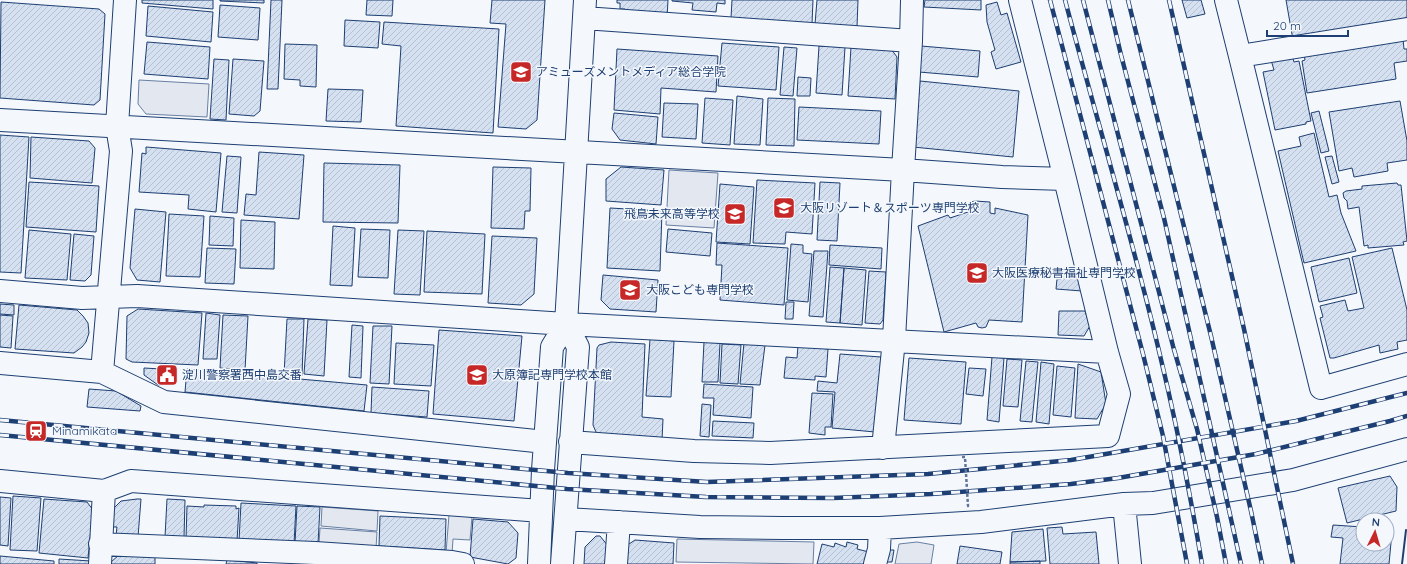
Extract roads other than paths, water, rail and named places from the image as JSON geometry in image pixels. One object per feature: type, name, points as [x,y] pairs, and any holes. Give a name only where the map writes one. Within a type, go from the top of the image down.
[{"type":"street","points":[[102,372],[121,151],[117,126],[125,0]]},
{"type":"street","points":[[883,448],[894,340],[911,42],[912,0]]},
{"type":"street","points":[[570,442],[694,452],[770,453],[1108,436],[1119,394],[1106,352],[1065,179],[1020,0]]},
{"type":"street","points":[[1226,0],[1321,388],[1407,364]]},
{"type":"street","points":[[539,564],[545,442],[552,347],[566,324],[585,9],[911,42]]},
{"type":"street","points":[[1240,56],[1407,29]]},
{"type":"street","points":[[0,120],[903,170],[1002,178],[1065,179]]},
{"type":"street","points":[[0,291],[82,298],[138,296],[566,324],[1106,352]]},
{"type":"street","points":[[562,564],[578,347],[566,324]]},
{"type":"street","points":[[0,363],[102,372],[164,402],[545,442]]},
{"type":"street","points":[[566,519],[700,527],[880,528],[981,522],[1124,504],[1153,503],[1293,480],[1407,449]]},
{"type":"street","points":[[0,481],[104,491],[131,481],[541,511]]},
{"type":"street","points":[[104,491],[100,554],[444,561],[462,564]]},
{"type":"street","points":[[1124,504],[1130,564]]},
{"type":"street","points":[[616,564],[619,522]]},
{"type":"street","points":[[875,564],[879,549],[880,528]]},
{"type":"railway","points":[[1050,0],[1143,354],[1163,436],[1187,564]]},
{"type":"railway","points":[[1065,0],[1125,219],[1159,351],[1193,511],[1202,564]]},
{"type":"railway","points":[[1083,0],[1173,346],[1197,429],[1226,564]]},
{"type":"railway","points":[[1108,0],[1164,218],[1241,564]]},
{"type":"railway","points":[[1128,0],[1211,336],[1262,564]]},
{"type":"railway","points":[[1169,0],[1244,329],[1293,564]]},
{"type":"railway","points":[[0,420],[568,473],[707,482],[928,474],[1071,460],[1296,421],[1407,393]]},
{"type":"railway","points":[[0,435],[567,489],[706,497],[833,498],[931,494],[1071,484],[1118,478],[1256,454],[1407,416]]},
{"type":"place","name":"アミューズメントメディア総合学院","points":[[521,72]]},
{"type":"place","name":"大阪リゾート＆スポーツ専門学校","points":[[784,208]]},
{"type":"place","name":"飛鳥未来高等学校","points":[[735,214]]},
{"type":"place","name":"大阪医療秘書福祉専門学校","points":[[977,273]]},
{"type":"place","name":"大阪こども専門学校","points":[[630,290]]},
{"type":"place","name":"淀川警察署西中島交番","points":[[167,375]]},
{"type":"place","name":"大原簿記専門学校本館","points":[[477,375]]},
{"type":"place","name":"Minamikata","points":[[36,431]]}]
